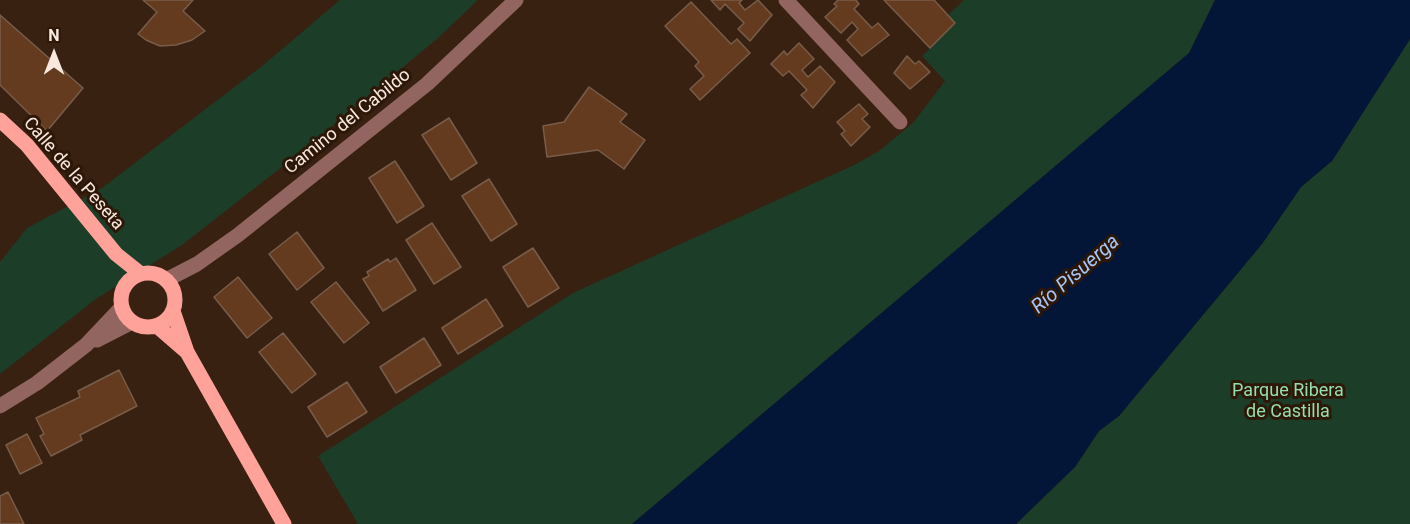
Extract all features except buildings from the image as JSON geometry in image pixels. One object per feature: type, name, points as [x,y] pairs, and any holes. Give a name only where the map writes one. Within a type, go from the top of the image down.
[{"type":"main road","name":"Calle de la Peseta","points":[[0,120],[27,145],[116,254],[141,274]]},
{"type":"main road","name":"Calle de la Peseta","points":[[116,254],[127,285]]},
{"type":"main road","points":[[173,311],[164,322],[157,326],[140,326],[132,322],[122,307],[121,299],[127,285],[141,274],[154,274],[169,285],[175,296],[173,311],[187,352],[284,524]]},
{"type":"main road","points":[[157,326],[187,352]]},
{"type":"street","name":"Camino del Cabildo","points":[[169,285],[238,235],[427,84],[516,0]]},
{"type":"street","points":[[786,0],[900,122]]},
{"type":"street","points":[[0,406],[37,383],[86,345],[122,307]]},
{"type":"street","points":[[86,345],[132,322]]},
{"type":"green space","points":[[340,0],[478,0],[438,38],[301,152],[182,245],[96,299],[0,374],[0,262],[27,228],[102,188],[262,66]]},
{"type":"green space","points":[[964,0],[1215,0],[1189,53],[632,524],[358,524],[318,456],[573,293],[854,165],[879,151],[913,123],[945,81],[922,56],[955,24],[948,15]]},
{"type":"green space","name":"Parque Ribera de Castilla","points":[[1410,39],[1410,524],[1016,524],[1075,467],[1099,431],[1119,416],[1262,244],[1301,187],[1332,161]]},
{"type":"water","name":"Río Pisuerga","points":[[1215,0],[1410,0],[1410,39],[1332,161],[1301,187],[1262,244],[1119,416],[1099,431],[1075,467],[1016,524],[632,524],[1189,53]]}]
